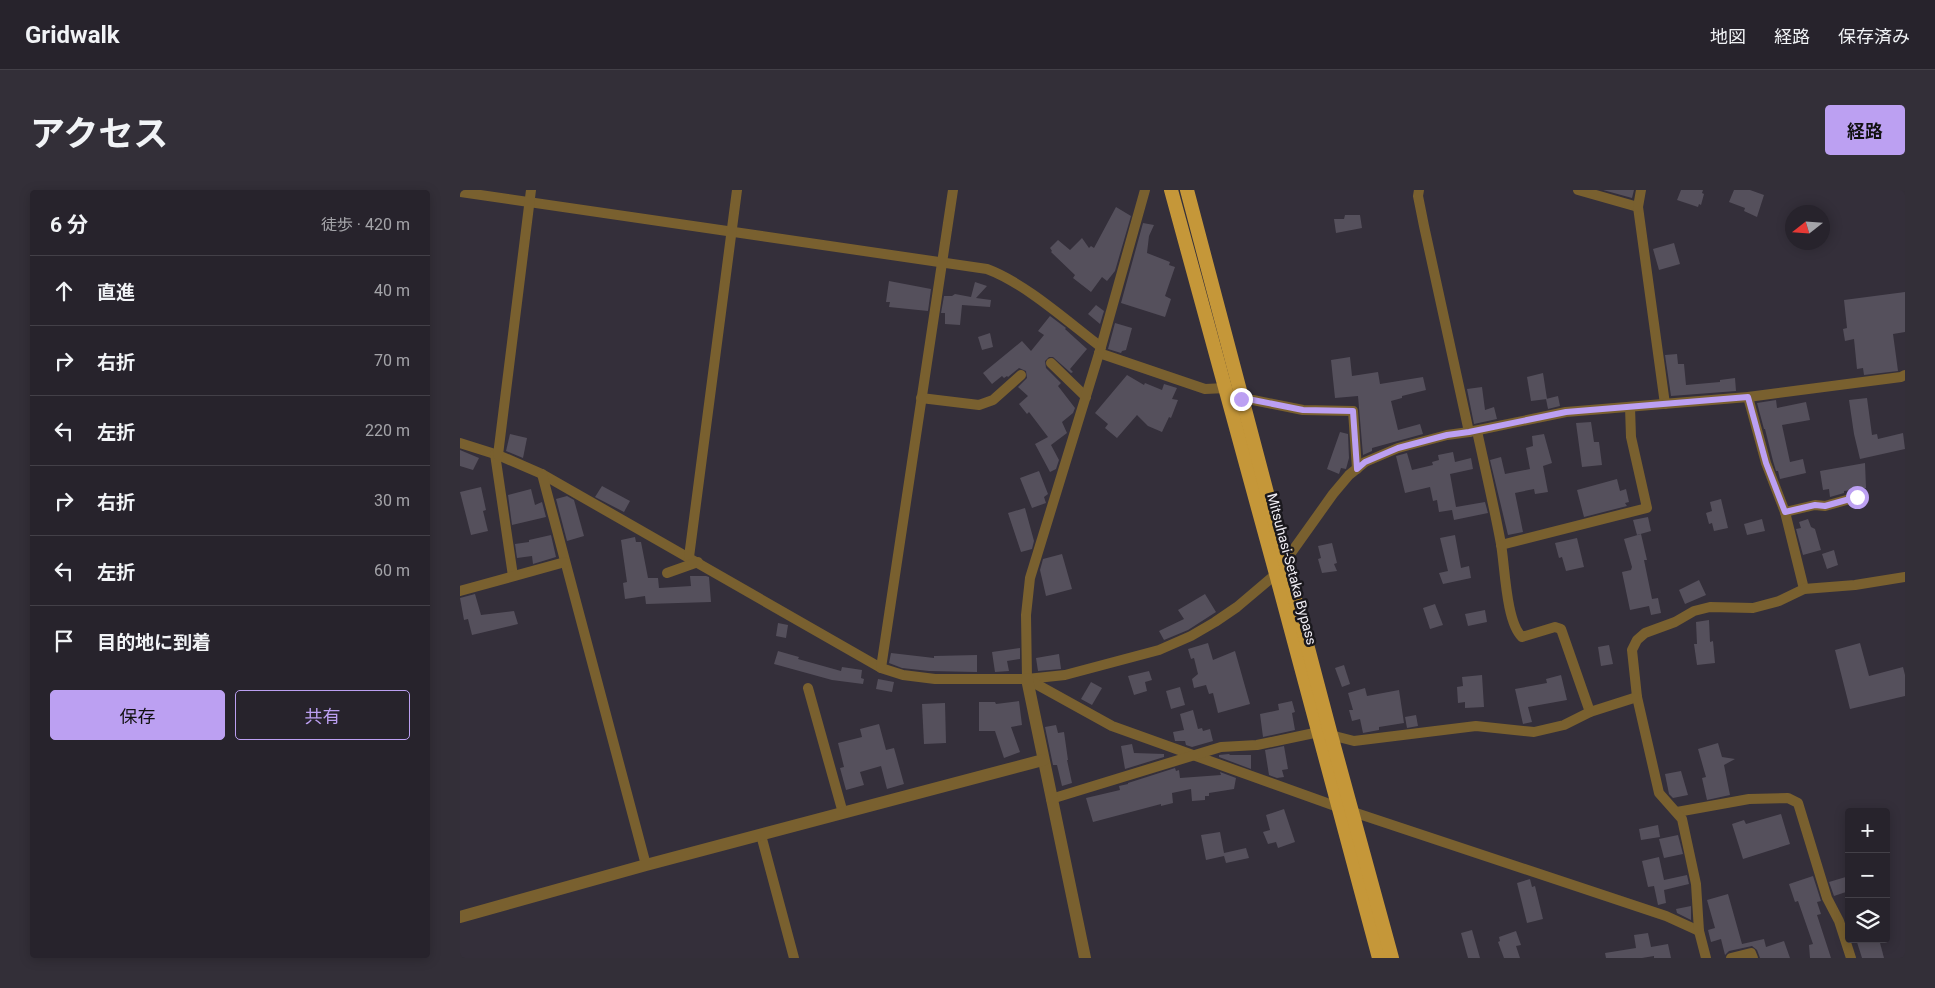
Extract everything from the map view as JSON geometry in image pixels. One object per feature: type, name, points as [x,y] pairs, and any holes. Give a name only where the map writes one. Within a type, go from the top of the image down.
[{"type":"highway","name":"Mitsuhasi-Setaka Bypass","points":[[1170,190],[1285,561],[1325,734]]},
{"type":"highway","name":"Mitsuhasi-Setaka Bypass","points":[[1187,190],[1232,395],[1276,574],[1325,734],[1345,808],[1392,958]]},
{"type":"highway","name":"Mitsuhasi-Setaka Bypass","points":[[1345,808],[1379,958]]},
{"type":"street","points":[[512,576],[496,455],[531,190]]},
{"type":"street","points":[[693,560],[730,232],[737,190]]},
{"type":"street","points":[[881,668],[953,190]]},
{"type":"street","points":[[1085,958],[1042,760],[1027,678],[1026,615],[1030,578],[1100,350],[1145,190]]},
{"type":"street","points":[[1419,190],[1418,196],[1424,226],[1501,545],[1507,594],[1516,632],[1522,638],[1555,626],[1561,629],[1590,712]]},
{"type":"street","points":[[1578,190],[1638,207]]},
{"type":"street","points":[[1641,190],[1638,207],[1665,404]]},
{"type":"street","points":[[460,192],[987,269],[1004,275],[1100,350],[1205,389],[1303,410],[1353,411],[1357,469]]},
{"type":"street","points":[[1051,363],[1086,397]]},
{"type":"street","points":[[921,398],[979,405],[993,400],[1021,375]]},
{"type":"street","points":[[460,443],[496,455],[542,474],[881,668],[903,675],[935,679],[1027,678],[1065,675],[1160,650],[1191,636],[1215,622],[1237,607],[1276,574],[1332,494],[1357,469],[1365,462],[1398,448],[1447,435],[1566,412],[1748,397],[1830,388],[1905,375]]},
{"type":"street","points":[[1748,397],[1766,463],[1785,512],[1804,589]]},
{"type":"street","points":[[1501,545],[1647,508],[1630,437],[1630,407]]},
{"type":"street","points":[[542,474],[646,865]]},
{"type":"street","points":[[1785,512],[1815,505],[1825,506],[1857,497]]},
{"type":"street","points":[[667,573],[693,560]]},
{"type":"street","points":[[460,591],[565,562]]},
{"type":"street","points":[[1705,958],[1699,931],[1696,884],[1682,819],[1659,793],[1637,697],[1632,650],[1636,640],[1645,633],[1675,622],[1694,611],[1710,607],[1753,608],[1779,601],[1804,589],[1856,585],[1905,577]]},
{"type":"street","points":[[1027,678],[1112,726],[1192,756],[1666,916],[1699,931]]},
{"type":"street","points":[[808,688],[843,813]]},
{"type":"street","points":[[1051,799],[1222,747],[1257,745],[1325,734],[1354,741],[1476,726],[1534,732],[1564,725],[1590,712],[1637,697]]},
{"type":"street","points":[[460,917],[646,865],[1042,760]]},
{"type":"street","points":[[1677,812],[1749,799],[1788,798],[1798,803],[1827,898],[1839,921],[1851,958]]},
{"type":"street","points":[[761,835],[794,958]]},
{"type":"street","points":[[1731,958],[1751,953],[1752,958]]},
{"type":"building","points":[[1603,190],[1634,190],[1632,198]]},
{"type":"building","points":[[1681,190],[1703,190],[1702,193],[1704,194],[1701,205],[1699,204],[1698,207],[1677,200]]},
{"type":"building","points":[[1734,190],[1750,190],[1764,195],[1757,217],[1744,211],[1745,208],[1729,202]]},
{"type":"building","points":[[1116,207],[1131,216],[1115,271],[1107,281],[1102,277],[1091,292],[1073,278],[1075,275],[1051,252],[1050,248],[1058,240],[1070,250],[1082,238],[1089,248],[1091,246],[1094,248]]},
{"type":"building","points":[[1345,215],[1360,215],[1362,228],[1336,233],[1334,219],[1344,219]]},
{"type":"building","points":[[1143,223],[1154,225],[1149,236],[1147,253],[1170,262],[1169,265],[1175,267],[1165,296],[1171,299],[1165,317],[1121,303]]},
{"type":"building","points":[[1674,243],[1680,264],[1659,270],[1653,249]]},
{"type":"building","points":[[889,281],[931,289],[928,311],[889,307],[890,302],[886,302]]},
{"type":"building","points":[[975,282],[987,286],[976,298],[991,300],[990,307],[962,305],[960,325],[945,324],[945,313],[941,313],[944,296],[955,294],[971,297]]},
{"type":"building","points":[[1905,292],[1905,332],[1893,334],[1898,371],[1864,375],[1863,368],[1857,369],[1854,339],[1845,341],[1843,329],[1847,328],[1844,300]]},
{"type":"building","points":[[1096,305],[1104,311],[1100,324],[1088,314]]},
{"type":"building","points":[[1050,316],[1066,328],[1087,349],[1070,369],[1073,372],[1071,373],[1053,357],[1049,357],[1045,361],[1046,368],[1061,383],[1058,386],[1075,408],[1073,413],[1062,422],[1067,433],[1051,445],[1059,460],[1056,469],[1050,472],[1035,444],[1048,437],[1029,412],[1027,414],[1019,404],[1028,396],[1018,387],[1027,378],[1026,371],[1019,368],[1008,377],[1004,378],[1002,376],[992,384],[983,373],[1022,341],[1031,351],[1044,335],[1038,331]]},
{"type":"building","points":[[1115,323],[1132,328],[1126,350],[1121,353],[1108,349]]},
{"type":"building","points":[[990,333],[993,347],[982,350],[978,337]]},
{"type":"building","points":[[1677,354],[1678,364],[1684,364],[1686,385],[1720,382],[1720,380],[1735,378],[1736,391],[1671,396],[1665,355]]},
{"type":"building","points":[[1350,357],[1352,376],[1378,372],[1380,384],[1423,377],[1426,390],[1391,401],[1398,430],[1420,424],[1423,434],[1372,448],[1372,451],[1363,455],[1358,396],[1335,398],[1331,360]]},
{"type":"building","points":[[1543,373],[1547,399],[1531,401],[1527,377]]},
{"type":"building","points":[[1127,375],[1144,385],[1145,383],[1162,390],[1164,384],[1177,388],[1172,399],[1178,400],[1171,418],[1169,417],[1162,432],[1148,426],[1137,415],[1117,438],[1105,428],[1108,424],[1095,413]]},
{"type":"building","points":[[1482,387],[1485,410],[1494,407],[1497,419],[1474,424],[1467,389]]},
{"type":"building","points":[[1558,396],[1560,406],[1548,409],[1546,399]]},
{"type":"building","points":[[1867,398],[1872,435],[1877,434],[1878,439],[1903,433],[1905,449],[1860,459],[1849,400]]},
{"type":"building","points":[[1776,400],[1777,408],[1806,402],[1810,420],[1782,425],[1790,462],[1803,459],[1806,473],[1780,479],[1778,471],[1776,471],[1757,403]]},
{"type":"building","points":[[1591,422],[1594,442],[1599,442],[1602,465],[1582,467],[1576,423]]},
{"type":"building","points":[[1340,432],[1348,434],[1349,458],[1346,469],[1341,468],[1339,474],[1327,469]]},
{"type":"building","points":[[510,434],[527,438],[523,458],[506,451]]},
{"type":"building","points":[[1544,434],[1552,463],[1543,466],[1548,492],[1535,494],[1534,489],[1515,493],[1523,532],[1508,535],[1490,460],[1501,457],[1505,474],[1530,469],[1526,448],[1533,446],[1532,436]]},
{"type":"building","points":[[460,450],[479,458],[473,470],[460,466]]},
{"type":"building","points":[[1453,452],[1455,462],[1471,458],[1473,469],[1450,474],[1456,507],[1485,502],[1488,513],[1454,520],[1452,510],[1439,512],[1437,500],[1433,501],[1430,487],[1405,493],[1396,456],[1407,453],[1412,470],[1433,465],[1432,462],[1439,460],[1438,455]]},
{"type":"building","points":[[1865,463],[1866,488],[1844,491],[1844,493],[1830,497],[1829,489],[1823,490],[1820,471]]},
{"type":"building","points":[[1039,471],[1048,494],[1044,497],[1046,503],[1032,508],[1020,478]]},
{"type":"building","points":[[1617,479],[1620,491],[1626,489],[1629,502],[1625,503],[1627,506],[1584,517],[1577,490]]},
{"type":"building","points":[[602,486],[630,501],[624,512],[595,497]]},
{"type":"building","points":[[481,487],[486,510],[483,511],[488,531],[471,535],[460,492]]},
{"type":"building","points":[[531,489],[535,505],[542,502],[546,517],[512,525],[508,495]]},
{"type":"building","points":[[567,496],[574,500],[584,536],[567,541],[556,499]]},
{"type":"building","points":[[1721,499],[1728,528],[1714,531],[1712,523],[1709,524],[1706,513],[1712,511],[1710,502]]},
{"type":"building","points":[[1025,508],[1034,541],[1032,549],[1021,552],[1008,513]]},
{"type":"building","points":[[1648,517],[1651,531],[1637,535],[1633,520]]},
{"type":"building","points":[[1762,519],[1765,531],[1747,535],[1744,524]]},
{"type":"building","points":[[1808,519],[1811,527],[1815,529],[1821,550],[1803,555],[1796,529],[1801,528],[1799,522]]},
{"type":"building","points":[[1641,534],[1647,560],[1644,560],[1652,599],[1658,598],[1661,613],[1651,615],[1649,606],[1630,610],[1622,572],[1631,570],[1632,567],[1624,539]]},
{"type":"building","points":[[551,535],[556,557],[533,564],[532,556],[517,558],[515,544]]},
{"type":"building","points":[[1455,535],[1461,568],[1469,566],[1471,578],[1443,584],[1439,573],[1448,571],[1440,538]]},
{"type":"building","points":[[635,537],[636,542],[641,542],[648,578],[658,578],[659,588],[691,586],[690,576],[706,576],[709,577],[711,602],[646,604],[645,596],[625,599],[623,583],[627,582],[621,540]]},
{"type":"building","points":[[1577,538],[1584,567],[1566,571],[1562,557],[1559,558],[1555,543]]},
{"type":"building","points":[[1332,543],[1337,563],[1334,564],[1337,571],[1322,573],[1318,559],[1321,558],[1318,546]]},
{"type":"building","points":[[1834,550],[1838,565],[1827,569],[1822,554]]},
{"type":"building","points":[[1062,554],[1072,589],[1046,596],[1040,570],[1043,559]]},
{"type":"building","points":[[1699,580],[1706,595],[1685,604],[1679,590]]},
{"type":"building","points":[[475,594],[481,615],[514,611],[518,624],[472,635],[468,619],[464,620],[460,598]]},
{"type":"building","points":[[1205,594],[1216,612],[1188,630],[1164,640],[1159,631],[1184,619],[1178,610]]},
{"type":"building","points":[[1435,604],[1443,625],[1430,629],[1423,608]]},
{"type":"building","points":[[1485,610],[1487,622],[1468,626],[1465,614]]},
{"type":"building","points":[[1709,620],[1710,642],[1713,641],[1715,663],[1697,665],[1694,644],[1697,644],[1696,622]]},
{"type":"building","points":[[778,623],[788,625],[786,638],[776,636]]},
{"type":"building","points":[[1208,643],[1213,660],[1235,651],[1250,704],[1218,713],[1213,693],[1209,694],[1206,685],[1194,688],[1192,679],[1198,674],[1194,658],[1191,659],[1188,649]]},
{"type":"building","points":[[1860,643],[1869,676],[1903,667],[1905,696],[1850,709],[1835,650]]},
{"type":"building","points":[[1609,645],[1613,664],[1601,666],[1598,647]]},
{"type":"building","points":[[1020,648],[1020,659],[1007,661],[1009,671],[995,672],[992,652]]},
{"type":"building","points":[[778,651],[799,657],[798,659],[841,671],[842,667],[862,670],[861,678],[864,679],[863,684],[832,680],[774,664]]},
{"type":"building","points":[[891,653],[934,658],[934,656],[977,655],[977,672],[929,671],[902,668],[889,663]]},
{"type":"building","points":[[1059,654],[1061,669],[1038,671],[1036,658]]},
{"type":"building","points":[[1344,665],[1350,684],[1342,687],[1335,668]]},
{"type":"building","points":[[1149,671],[1152,680],[1145,682],[1147,691],[1134,695],[1128,676]]},
{"type":"building","points":[[1482,675],[1484,707],[1465,708],[1465,702],[1458,703],[1457,687],[1463,686],[1462,677]]},
{"type":"building","points":[[1561,675],[1567,700],[1528,707],[1532,722],[1523,724],[1515,689],[1547,683],[1546,679]]},
{"type":"building","points":[[878,679],[894,682],[892,692],[876,689]]},
{"type":"building","points":[[1091,682],[1102,688],[1092,705],[1081,699]]},
{"type":"building","points":[[1180,687],[1185,705],[1171,709],[1166,691]]},
{"type":"building","points":[[1365,688],[1367,696],[1399,690],[1404,723],[1379,727],[1379,730],[1363,733],[1360,719],[1352,721],[1349,710],[1353,710],[1348,693]]},
{"type":"building","points":[[1019,701],[1022,725],[1011,727],[1020,752],[1004,758],[995,731],[979,731],[979,702],[995,702],[996,704]]},
{"type":"building","points":[[1292,701],[1295,712],[1292,713],[1295,730],[1263,737],[1260,714],[1279,710],[1278,704]]},
{"type":"building","points":[[945,703],[946,743],[924,744],[922,704]]},
{"type":"building","points":[[1193,710],[1198,729],[1202,728],[1203,731],[1210,729],[1213,741],[1192,747],[1186,745],[1185,741],[1175,741],[1173,732],[1184,730],[1180,714]]},
{"type":"building","points":[[1416,715],[1418,726],[1407,728],[1405,717]]},
{"type":"building","points":[[879,724],[886,750],[894,748],[904,784],[887,789],[881,766],[860,772],[864,785],[846,790],[840,768],[844,767],[838,743],[862,737],[860,729]]},
{"type":"building","points":[[1056,725],[1058,733],[1064,732],[1072,783],[1062,786],[1057,765],[1053,765],[1045,727]]},
{"type":"building","points":[[1718,743],[1722,757],[1735,759],[1724,765],[1730,795],[1707,800],[1702,778],[1706,777],[1698,749]]},
{"type":"building","points":[[1132,744],[1134,753],[1164,754],[1164,757],[1125,769],[1121,746]]},
{"type":"building","points":[[1284,746],[1288,769],[1282,770],[1284,777],[1277,778],[1269,775],[1265,750]]},
{"type":"building","points":[[1219,755],[1251,755],[1251,769],[1219,757]]},
{"type":"building","points":[[1175,768],[1176,771],[1179,770],[1180,778],[1221,775],[1220,772],[1236,778],[1234,789],[1209,793],[1209,796],[1205,796],[1205,800],[1192,801],[1191,789],[1172,793],[1173,803],[1161,806],[1161,804],[1093,822],[1086,798],[1120,790],[1119,786]]},
{"type":"building","points":[[1681,771],[1688,795],[1673,798],[1669,794],[1665,774]]},
{"type":"building","points":[[1284,809],[1295,842],[1278,848],[1276,842],[1268,844],[1263,832],[1270,830],[1266,815]]},
{"type":"building","points":[[1781,814],[1790,844],[1743,859],[1732,824],[1744,820],[1746,824]]},
{"type":"building","points":[[1658,825],[1660,837],[1641,840],[1639,829]]},
{"type":"building","points":[[1220,832],[1224,853],[1246,848],[1249,858],[1226,863],[1224,856],[1206,860],[1201,835]]},
{"type":"building","points":[[1678,835],[1683,854],[1664,858],[1659,839]]},
{"type":"building","points":[[1659,857],[1664,880],[1687,875],[1689,884],[1664,890],[1666,903],[1658,905],[1654,886],[1648,887],[1642,861]]},
{"type":"building","points":[[1813,876],[1821,901],[1817,902],[1821,914],[1817,915],[1831,958],[1810,958],[1809,945],[1813,944],[1798,901],[1795,902],[1789,884]]},
{"type":"building","points":[[1845,877],[1845,892],[1834,896],[1829,882]]},
{"type":"building","points":[[1530,879],[1532,887],[1535,886],[1543,919],[1527,923],[1517,883]]},
{"type":"building","points":[[1728,894],[1742,944],[1764,939],[1766,947],[1784,941],[1790,958],[1760,958],[1757,950],[1752,946],[1729,951],[1725,955],[1721,939],[1711,942],[1708,930],[1715,928],[1707,900]]},
{"type":"building","points":[[1691,906],[1691,920],[1677,913],[1676,909]]},
{"type":"building","points":[[1472,930],[1480,958],[1468,958],[1461,933]]},
{"type":"building","points":[[1516,931],[1521,945],[1516,946],[1520,958],[1504,958],[1498,942],[1500,941],[1499,937]]},
{"type":"building","points":[[1648,933],[1651,947],[1668,944],[1671,958],[1654,958],[1654,956],[1606,958],[1605,953],[1636,948],[1634,935]]},
{"type":"building","points":[[1857,943],[1880,943],[1884,958],[1862,958]]},
{"type":"route","points":[[1241,399],[1303,410],[1353,411],[1357,469],[1365,462],[1398,448],[1447,435],[1566,412],[1748,397],[1766,463],[1785,512],[1815,505],[1825,506],[1857,497]]}]
